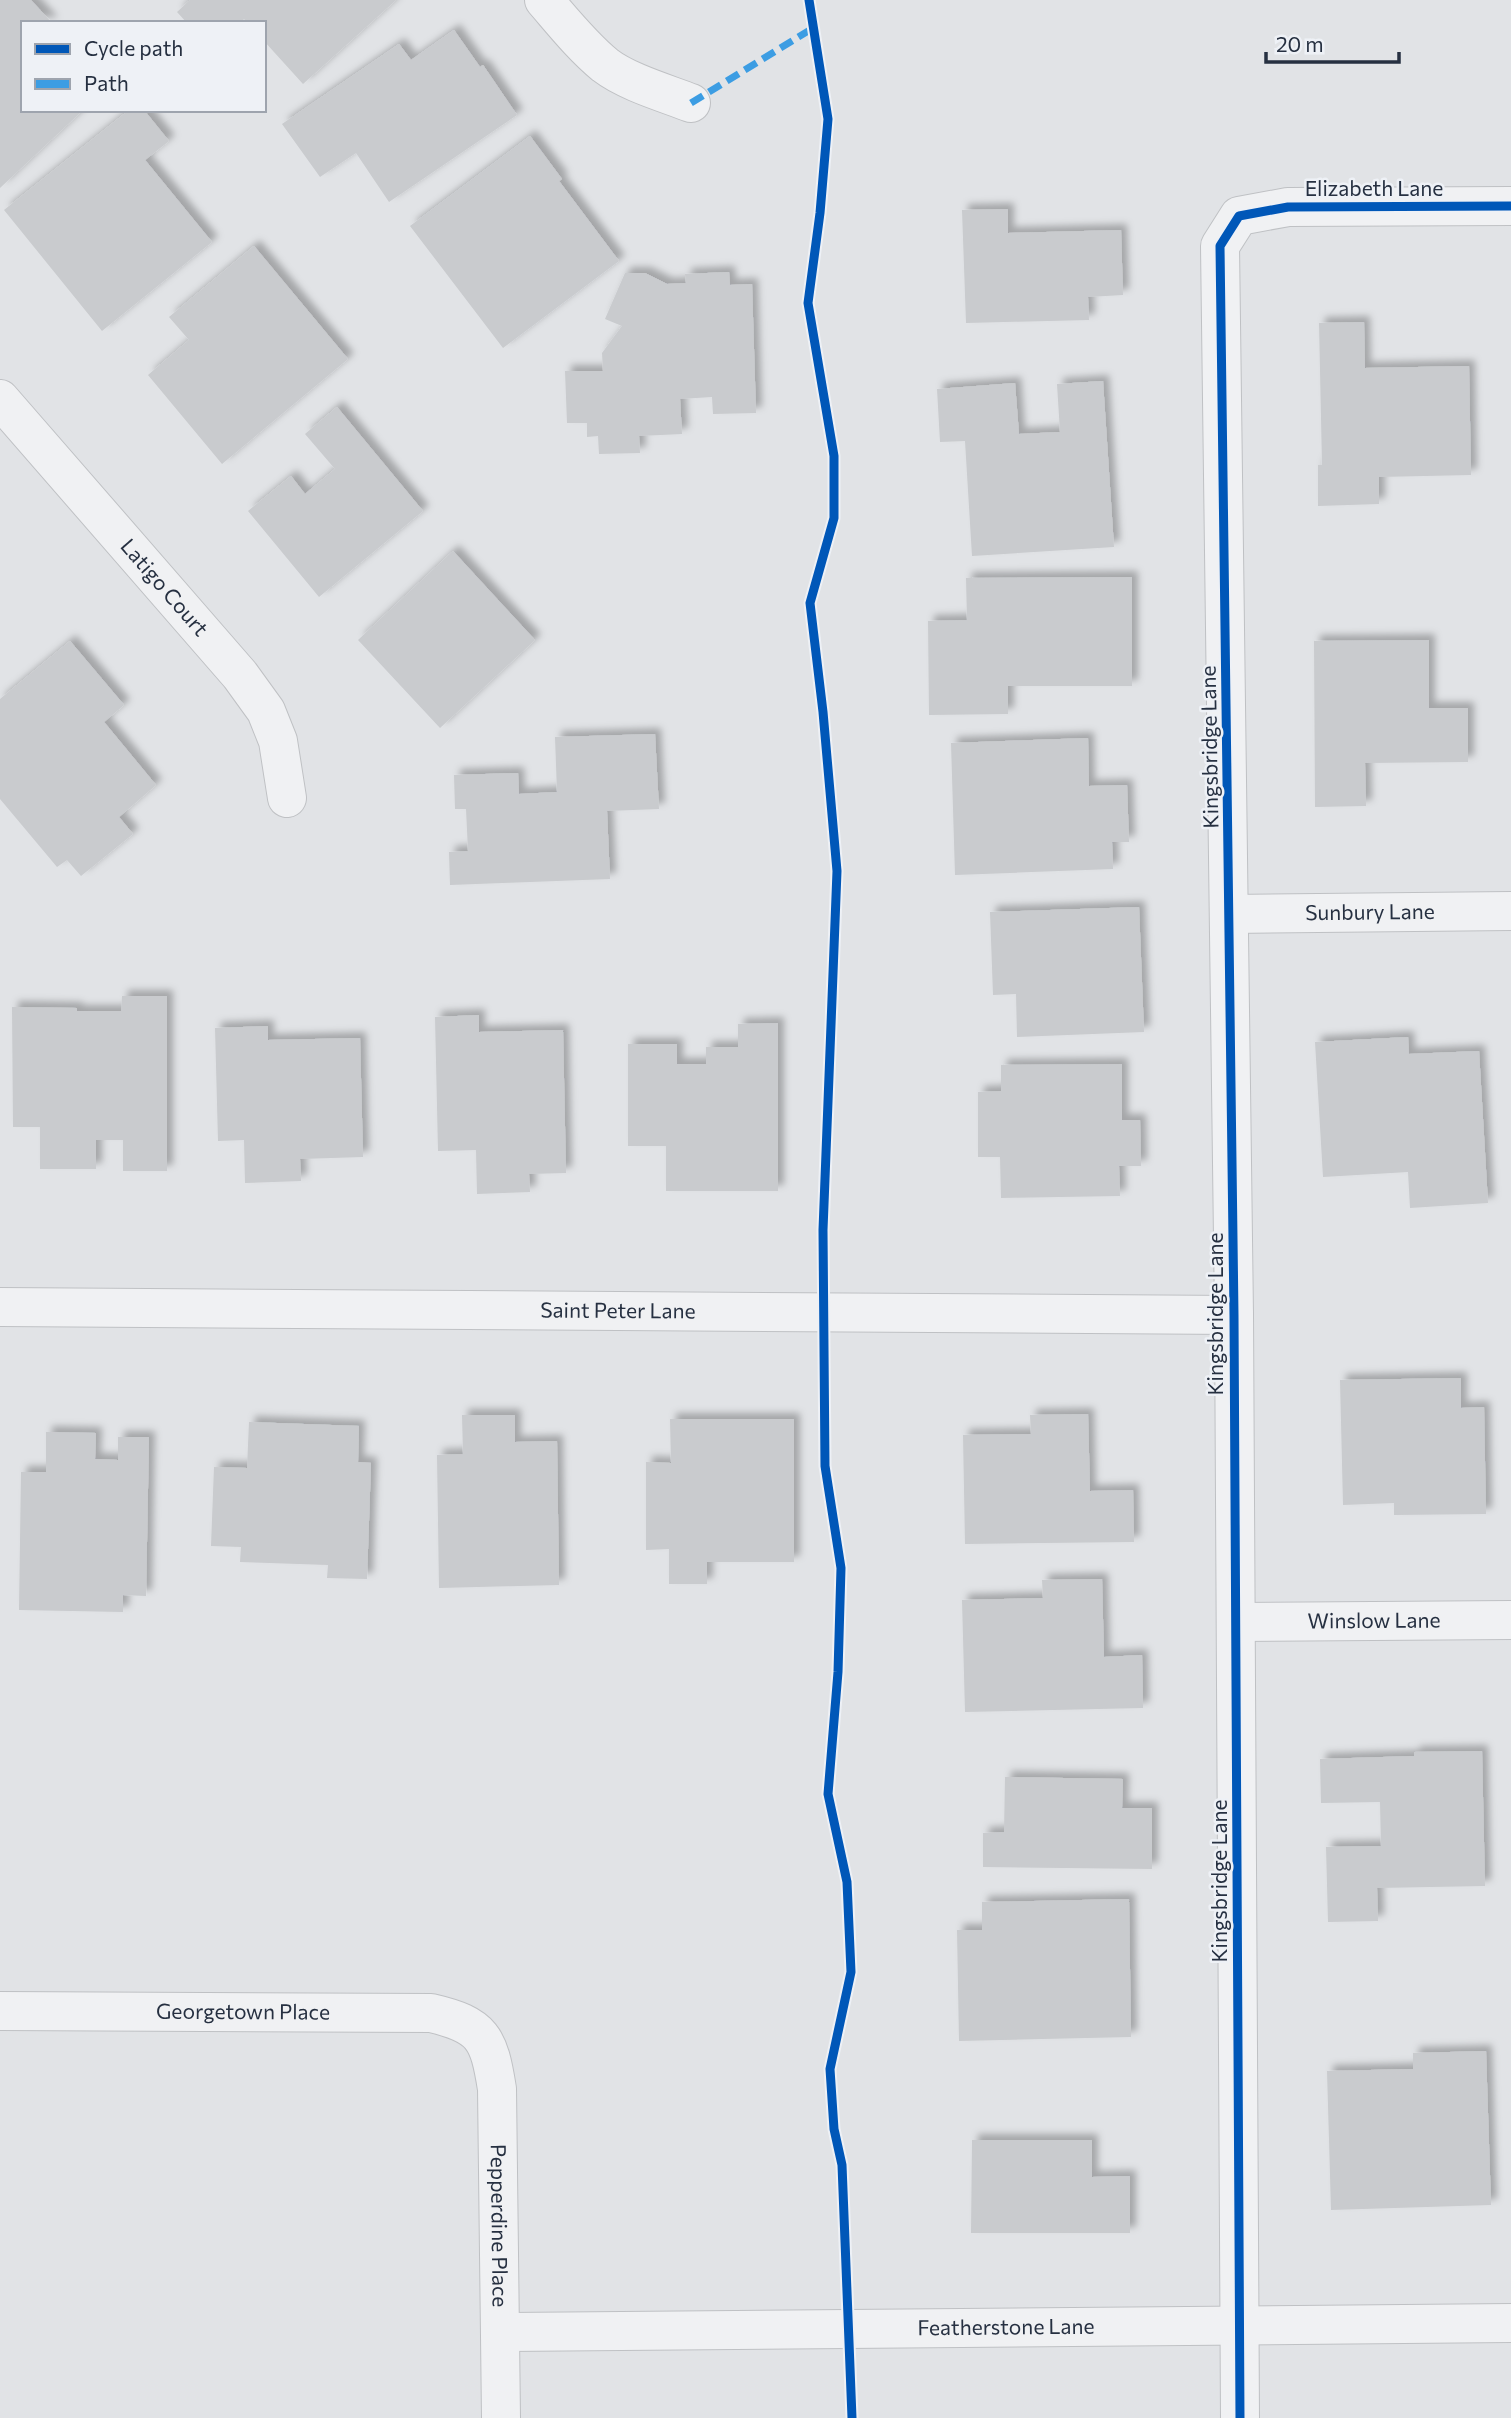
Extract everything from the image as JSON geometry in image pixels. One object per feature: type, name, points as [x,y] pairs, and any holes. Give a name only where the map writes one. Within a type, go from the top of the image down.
[{"type":"street","points":[[544,0],[584,46],[607,67],[691,103]]},
{"type":"street","name":"Elizabeth Lane","points":[[1239,216],[1288,208],[1511,206]]},
{"type":"street","name":"Kingsbridge Lane","points":[[1239,216],[1220,246],[1234,1315],[1240,2418]]},
{"type":"street","name":"Latigo Court","points":[[0,399],[240,676],[266,711],[278,741],[287,798]]},
{"type":"street","name":"Sunbury Lane","points":[[1230,914],[1511,911]]},
{"type":"street","name":"Saint Peter Lane","points":[[0,1307],[1234,1315]]},
{"type":"street","name":"Winslow Lane","points":[[1236,1622],[1511,1620]]},
{"type":"street","name":"Georgetown Place","points":[[0,2011],[431,2012],[460,2019],[481,2035]]},
{"type":"street","name":"Pepperdine Place","points":[[481,2035],[493,2065],[497,2089],[501,2418]]},
{"type":"street","name":"Featherstone Lane","points":[[500,2332],[1511,2323]]},
{"type":"building","points":[[0,0],[31,0],[50,21],[21,21],[21,112],[81,112],[0,188]]},
{"type":"building","points":[[190,0],[396,0],[303,84],[266,43],[266,21],[185,21],[177,12]]},
{"type":"building","points":[[454,30],[480,67],[483,65],[517,115],[389,202],[356,153],[320,177],[282,124],[399,44],[411,60]]},
{"type":"building","points":[[126,112],[146,112],[169,141],[145,160],[212,242],[102,331],[4,210]]},
{"type":"building","points":[[530,136],[562,179],[559,181],[619,261],[503,348],[410,226]]},
{"type":"building","points":[[1008,209],[1008,233],[1121,230],[1123,295],[1088,297],[1089,320],[966,323],[962,210]]},
{"type":"building","points":[[254,246],[348,359],[222,464],[148,375],[189,340],[169,317]]},
{"type":"building","points":[[729,272],[730,285],[752,284],[756,413],[713,414],[712,397],[680,399],[682,434],[639,436],[640,453],[599,454],[598,436],[587,437],[587,423],[567,423],[565,371],[603,371],[602,353],[622,326],[605,319],[625,273],[645,273],[667,284],[686,283],[685,274]]},
{"type":"building","points":[[1364,322],[1365,368],[1469,366],[1471,475],[1379,477],[1379,504],[1318,506],[1318,465],[1322,465],[1319,323]]},
{"type":"building","points":[[1103,381],[1114,547],[972,556],[965,441],[940,442],[937,389],[1015,383],[1019,434],[1060,432],[1057,384]]},
{"type":"building","points":[[337,407],[423,511],[319,597],[248,511],[291,476],[305,494],[335,469],[305,434]]},
{"type":"building","points":[[453,551],[535,640],[440,728],[358,640]]},
{"type":"building","points":[[1132,577],[1132,686],[1008,686],[1008,714],[929,715],[928,621],[967,620],[966,578]]},
{"type":"building","points":[[1429,640],[1429,708],[1468,708],[1468,762],[1365,763],[1366,806],[1315,807],[1314,641]]},
{"type":"building","points":[[70,641],[124,705],[104,722],[156,785],[119,817],[133,834],[81,876],[67,860],[57,867],[0,799],[0,699]]},
{"type":"building","points":[[655,734],[659,809],[607,811],[610,879],[450,885],[449,852],[468,851],[466,809],[455,809],[454,775],[518,773],[519,794],[557,792],[555,737]]},
{"type":"building","points":[[1088,738],[1089,786],[1127,785],[1129,842],[1112,842],[1113,869],[955,875],[951,743]]},
{"type":"building","points":[[1139,907],[1144,1032],[1017,1037],[1016,994],[993,995],[990,912]]},
{"type":"building","points":[[122,996],[167,996],[167,1171],[123,1171],[123,1140],[96,1140],[96,1169],[40,1169],[40,1127],[13,1127],[12,1007],[121,1011]]},
{"type":"building","points":[[479,1015],[479,1032],[563,1030],[566,1173],[529,1174],[530,1192],[477,1194],[476,1150],[438,1151],[435,1017]]},
{"type":"building","points":[[778,1023],[778,1191],[666,1191],[666,1146],[628,1146],[628,1044],[677,1044],[677,1064],[706,1064],[706,1047],[738,1047],[738,1024]]},
{"type":"building","points":[[268,1026],[268,1040],[360,1038],[363,1157],[300,1159],[301,1181],[245,1183],[244,1140],[218,1141],[215,1028]]},
{"type":"building","points":[[1408,1037],[1409,1054],[1479,1051],[1488,1203],[1410,1208],[1408,1172],[1323,1177],[1315,1042]]},
{"type":"building","points":[[1122,1064],[1122,1120],[1140,1120],[1141,1166],[1119,1166],[1120,1196],[1001,1198],[1000,1157],[978,1157],[978,1092],[1001,1091],[1001,1065]]},
{"type":"building","points":[[1461,1378],[1461,1408],[1484,1407],[1486,1514],[1394,1515],[1394,1503],[1343,1505],[1340,1380]]},
{"type":"building","points":[[1088,1414],[1090,1491],[1133,1490],[1134,1542],[965,1544],[963,1435],[1031,1434],[1030,1415]]},
{"type":"building","points":[[462,1415],[515,1415],[515,1442],[557,1441],[559,1585],[439,1588],[437,1455],[463,1454]]},
{"type":"building","points":[[670,1419],[794,1419],[794,1562],[707,1562],[707,1584],[669,1584],[669,1549],[646,1550],[646,1462],[671,1463]]},
{"type":"building","points":[[249,1422],[359,1426],[358,1462],[371,1463],[367,1579],[327,1578],[328,1565],[240,1562],[241,1547],[211,1546],[214,1467],[247,1468]]},
{"type":"building","points":[[46,1432],[96,1433],[95,1459],[118,1460],[118,1437],[149,1437],[146,1596],[123,1595],[123,1612],[19,1610],[21,1472],[46,1472]]},
{"type":"building","points":[[1102,1579],[1104,1657],[1142,1655],[1143,1708],[965,1712],[962,1600],[1043,1598],[1042,1580]]},
{"type":"building","points":[[1482,1751],[1485,1886],[1377,1888],[1378,1921],[1328,1922],[1326,1847],[1381,1846],[1380,1802],[1321,1803],[1320,1759],[1414,1756],[1414,1752]]},
{"type":"building","points":[[1005,1777],[1123,1779],[1122,1808],[1152,1808],[1152,1869],[983,1867],[983,1833],[1004,1832]]},
{"type":"building","points":[[1129,1899],[1131,2037],[959,2041],[957,1930],[982,1930],[982,1902]]},
{"type":"building","points":[[1486,2051],[1491,2205],[1331,2210],[1327,2071],[1413,2069],[1413,2053]]},
{"type":"building","points":[[972,2140],[1092,2140],[1092,2177],[1130,2176],[1130,2233],[971,2233]]},
{"type":"marked path","points":[[691,103],[813,28]]},
{"type":"cycle path","points":[[809,0],[828,119],[820,213],[808,303],[834,456],[834,518],[810,603],[837,871],[823,1230],[825,1466],[841,1568],[838,1672],[828,1794],[847,1882],[851,1972],[830,2069],[834,2129],[842,2165],[852,2418]]},
{"type":"cycle path","points":[[1240,2418],[1234,1315],[1220,246],[1239,216],[1288,207],[1511,206]]}]
